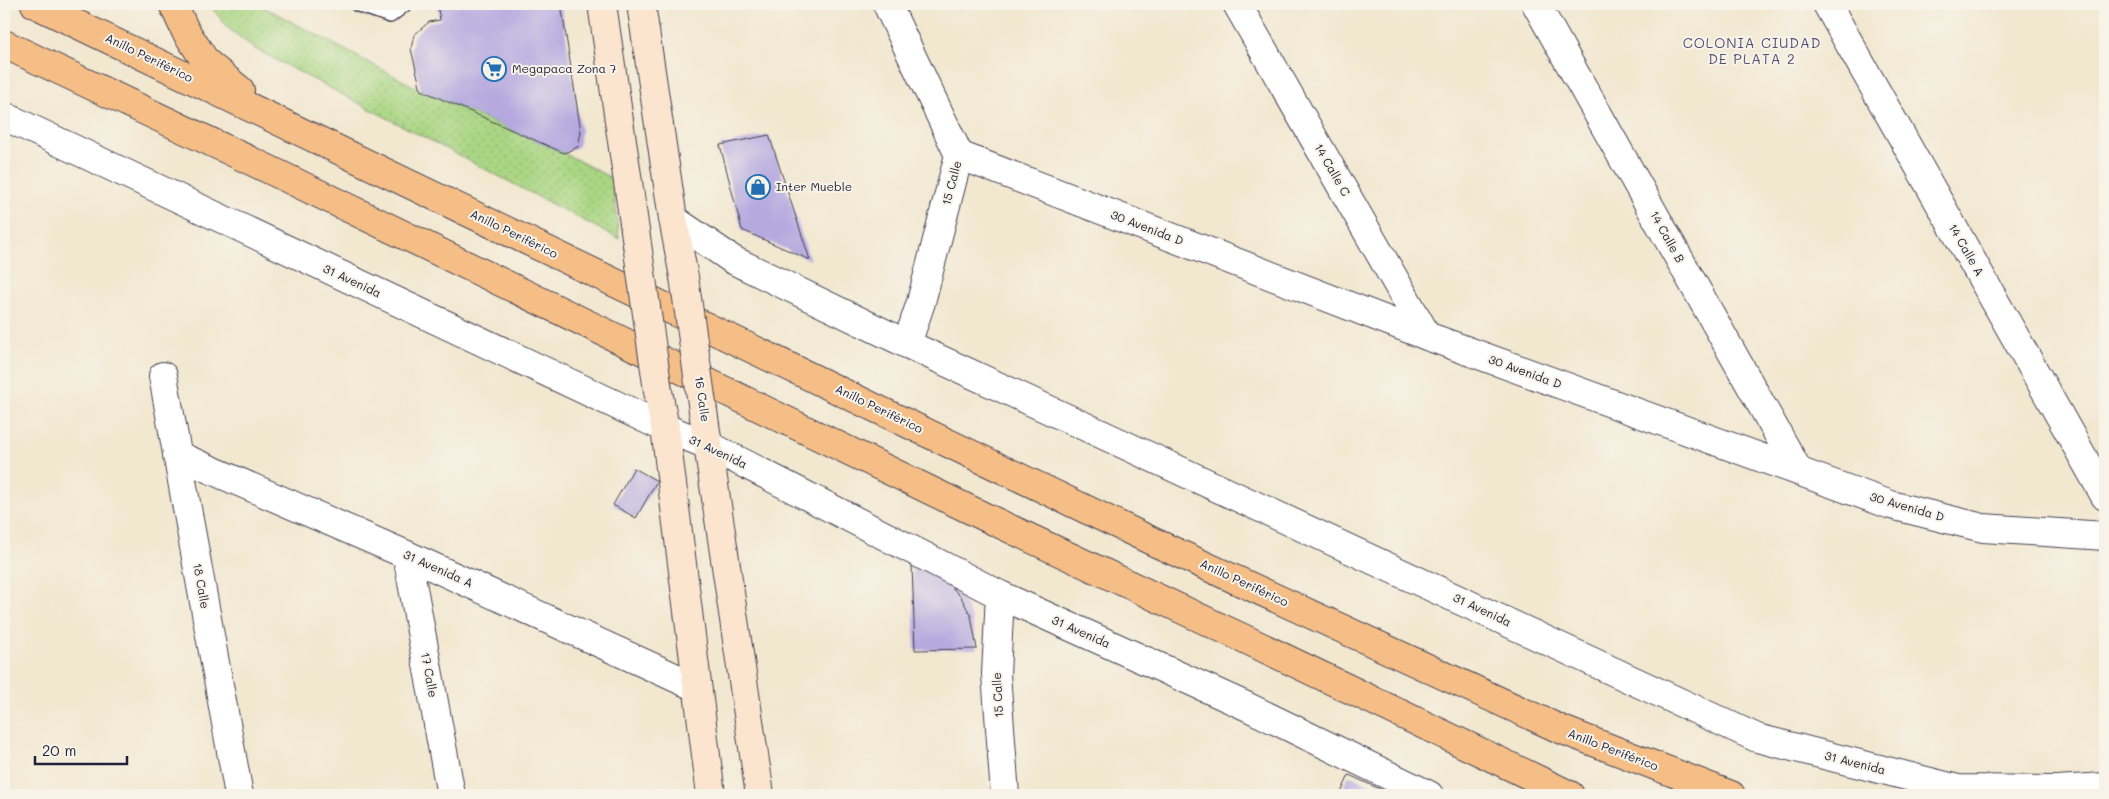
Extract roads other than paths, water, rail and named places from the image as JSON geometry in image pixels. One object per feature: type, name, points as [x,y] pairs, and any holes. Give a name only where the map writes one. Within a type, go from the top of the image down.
[{"type":"highway","name":"Anillo Periférico","points":[[35,4],[1174,551],[1560,729],[1731,795]]},
{"type":"highway","points":[[173,4],[185,30],[206,62],[274,118]]},
{"type":"highway","points":[[4,44],[268,168],[983,516],[1570,795]]},
{"type":"main road","points":[[602,4],[665,428],[711,795]]},
{"type":"main road","name":"16 Calle","points":[[641,4],[673,219],[684,277],[760,795]]},
{"type":"street","name":"15 Calle","points":[[887,4],[959,155],[921,302],[908,344]]},
{"type":"street","name":"14 Calle C","points":[[1237,4],[1428,336]]},
{"type":"street","name":"14 Calle B","points":[[1536,4],[1798,470]]},
{"type":"street","name":"14 Calle A","points":[[1826,4],[2105,496]]},
{"type":"street","name":"31 Avenida","points":[[4,116],[665,428],[708,445],[1000,595],[1246,706],[1429,795]]},
{"type":"street","name":"30 Avenida D","points":[[959,155],[1428,336],[1891,505],[1982,528],[2105,536]]},
{"type":"street","name":"31 Avenida","points":[[673,219],[734,260],[908,344],[1758,738],[1958,789],[2057,790],[2105,787]]},
{"type":"street","name":"18 Calle","points":[[163,376],[239,795]]},
{"type":"street","name":"31 Avenida A","points":[[178,455],[407,555],[696,687]]},
{"type":"street","name":"17 Calle","points":[[407,555],[450,795]]},
{"type":"street","name":"15 Calle","points":[[1000,595],[996,674],[1005,795]]},
{"type":"lane","points":[[358,4],[390,15],[404,4]]},
{"type":"place","name":"Megapaca Zona 7","points":[[494,69]]},
{"type":"place","name":"Inter Mueble","points":[[758,187]]},
{"type":"district","name":"COLONIA CIUDAD DE PLATA 2","points":[[1752,52]]}]
